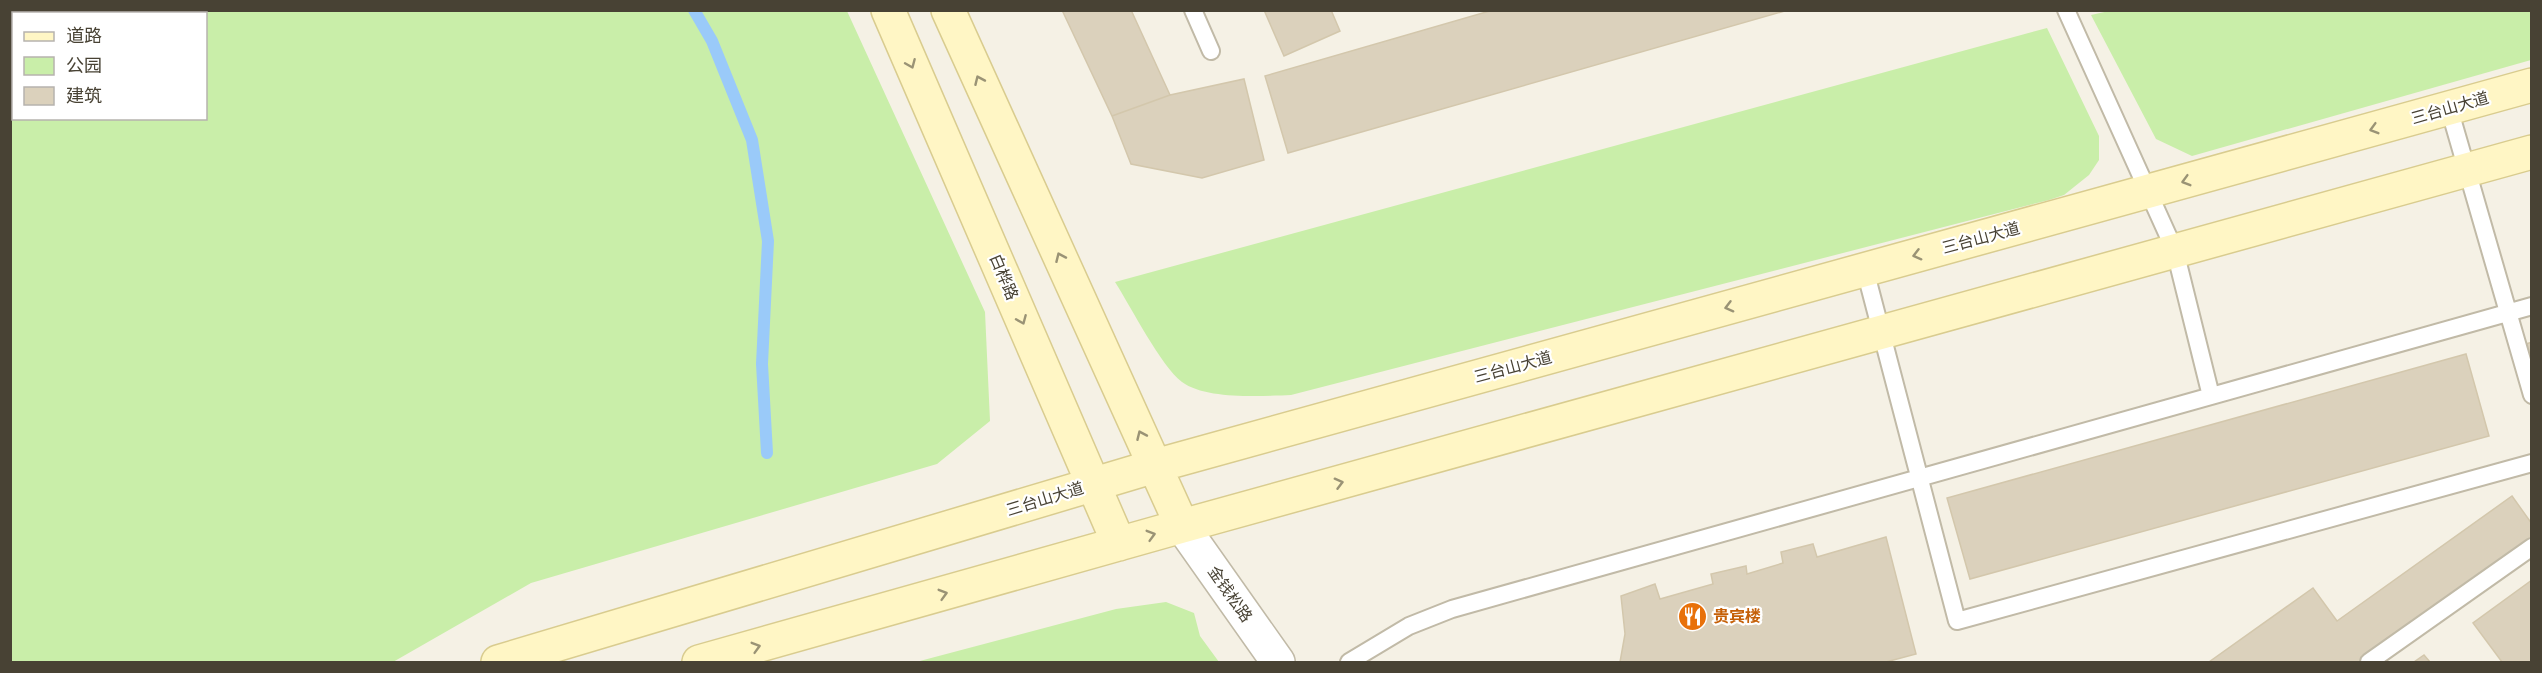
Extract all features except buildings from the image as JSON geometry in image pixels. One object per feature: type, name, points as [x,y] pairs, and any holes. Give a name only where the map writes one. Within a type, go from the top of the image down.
[{"type":"main road","name":"白桦路","points":[[888,10],[1119,544]]},
{"type":"main road","points":[[948,10],[1182,526]]},
{"type":"main road","name":"三台山大道","points":[[498,663],[1155,466],[2532,85]]},
{"type":"main road","points":[[699,663],[1182,526],[2532,152]]},
{"type":"street","name":"金钱松路","points":[[1182,526],[1278,663]]},
{"type":"lane","points":[[1193,10],[1211,51]]},
{"type":"lane","points":[[2066,10],[2175,251],[2211,396]]},
{"type":"lane","points":[[2449,108],[2532,395]]},
{"type":"lane","points":[[1865,270],[1957,621],[2532,463]]},
{"type":"lane","points":[[1349,663],[1409,626],[1452,609],[2532,306]]},
{"type":"lane","points":[[2369,663],[2532,547]]},
{"type":"green space","points":[[10,11],[847,11],[985,312],[990,421],[937,464],[531,583],[393,662],[11,662]]},
{"type":"green space","points":[[2109,11],[2531,11],[2531,60],[2192,156],[2156,139],[2091,15]]},
{"type":"green space","points":[[2047,28],[2099,136],[2099,160],[2089,175],[2064,195],[2049,200],[1291,395],[1220,394],[1192,388],[1182,382],[1156,350],[1115,282]]},
{"type":"green space","points":[[1166,602],[1194,613],[1200,636],[1219,662],[916,662],[1116,609]]},
{"type":"waterway","points":[[694,10],[712,41],[752,140],[768,241],[762,364],[767,453]]},
{"type":"place","name":"贵宾楼","points":[[1692,616]]}]
